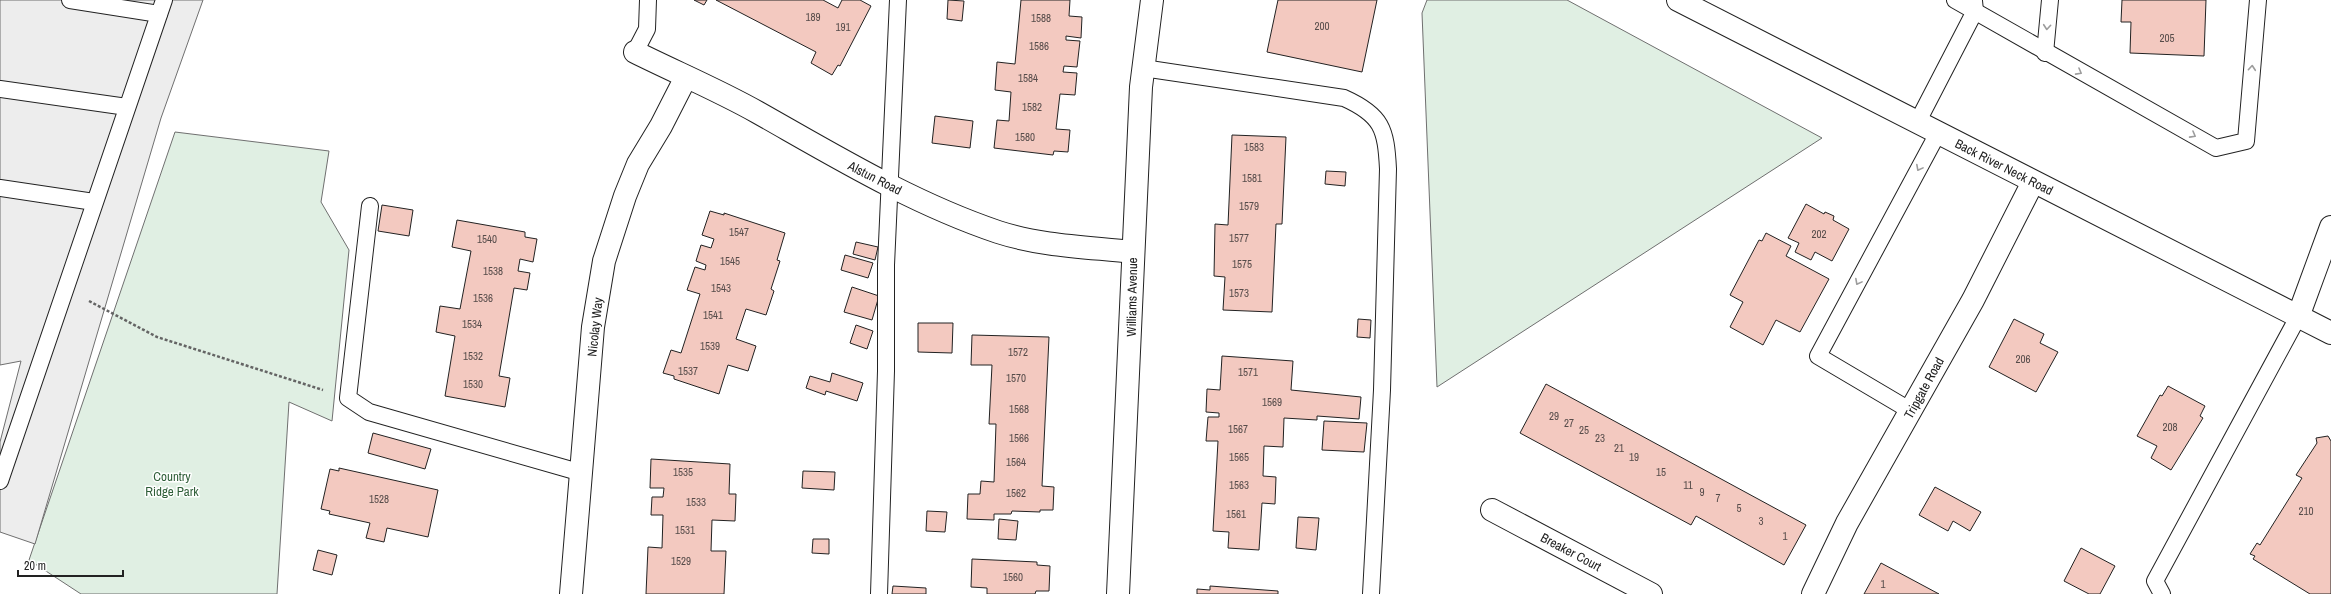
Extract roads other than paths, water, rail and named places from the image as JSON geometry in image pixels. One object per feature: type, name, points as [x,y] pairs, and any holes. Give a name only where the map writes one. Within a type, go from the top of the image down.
[{"type":"street","name":"Williams Avenue","points":[[1118,594],[1130,363],[1133,252],[1143,68],[1152,0]]},
{"type":"street","name":"Back River Neck Road","points":[[1678,0],[2331,334]]},
{"type":"street","name":"Alstun Road","points":[[635,52],[756,111],[889,186],[999,232],[1042,242],[1133,252]]},
{"type":"street","name":"Nicolay Way","points":[[571,594],[593,327],[604,262],[620,210],[638,164],[661,126],[686,77]]},
{"type":"street","name":"Tripgate Road","points":[[1813,594],[1847,523],[1973,300],[2033,182]]},
{"type":"street","points":[[2298,317],[2331,227]]},
{"type":"street","name":"Breaker Court","points":[[1492,510],[1651,594]]},
{"type":"lane","points":[[0,481],[161,7],[70,0]]},
{"type":"lane","points":[[635,52],[647,29],[648,0]]},
{"type":"lane","points":[[879,594],[889,186],[898,0]]},
{"type":"lane","points":[[1954,0],[1975,6],[2045,53],[2216,148],[2246,141],[2258,0]]},
{"type":"lane","points":[[2045,53],[2050,0]]},
{"type":"lane","points":[[1917,123],[1975,6]]},
{"type":"lane","points":[[1143,68],[1344,98],[1366,108],[1379,123],[1387,140],[1388,169],[1382,383],[1371,594]]},
{"type":"lane","points":[[0,89],[127,107]]},
{"type":"lane","points":[[1911,412],[1818,356],[1938,133]]},
{"type":"lane","points":[[0,188],[94,202]]},
{"type":"lane","points":[[370,206],[348,398],[369,412],[582,473]]},
{"type":"lane","points":[[2162,594],[2155,581],[2298,317]]},
{"type":"park label","name":"Country Ridge Park","points":[[172,484]]}]
